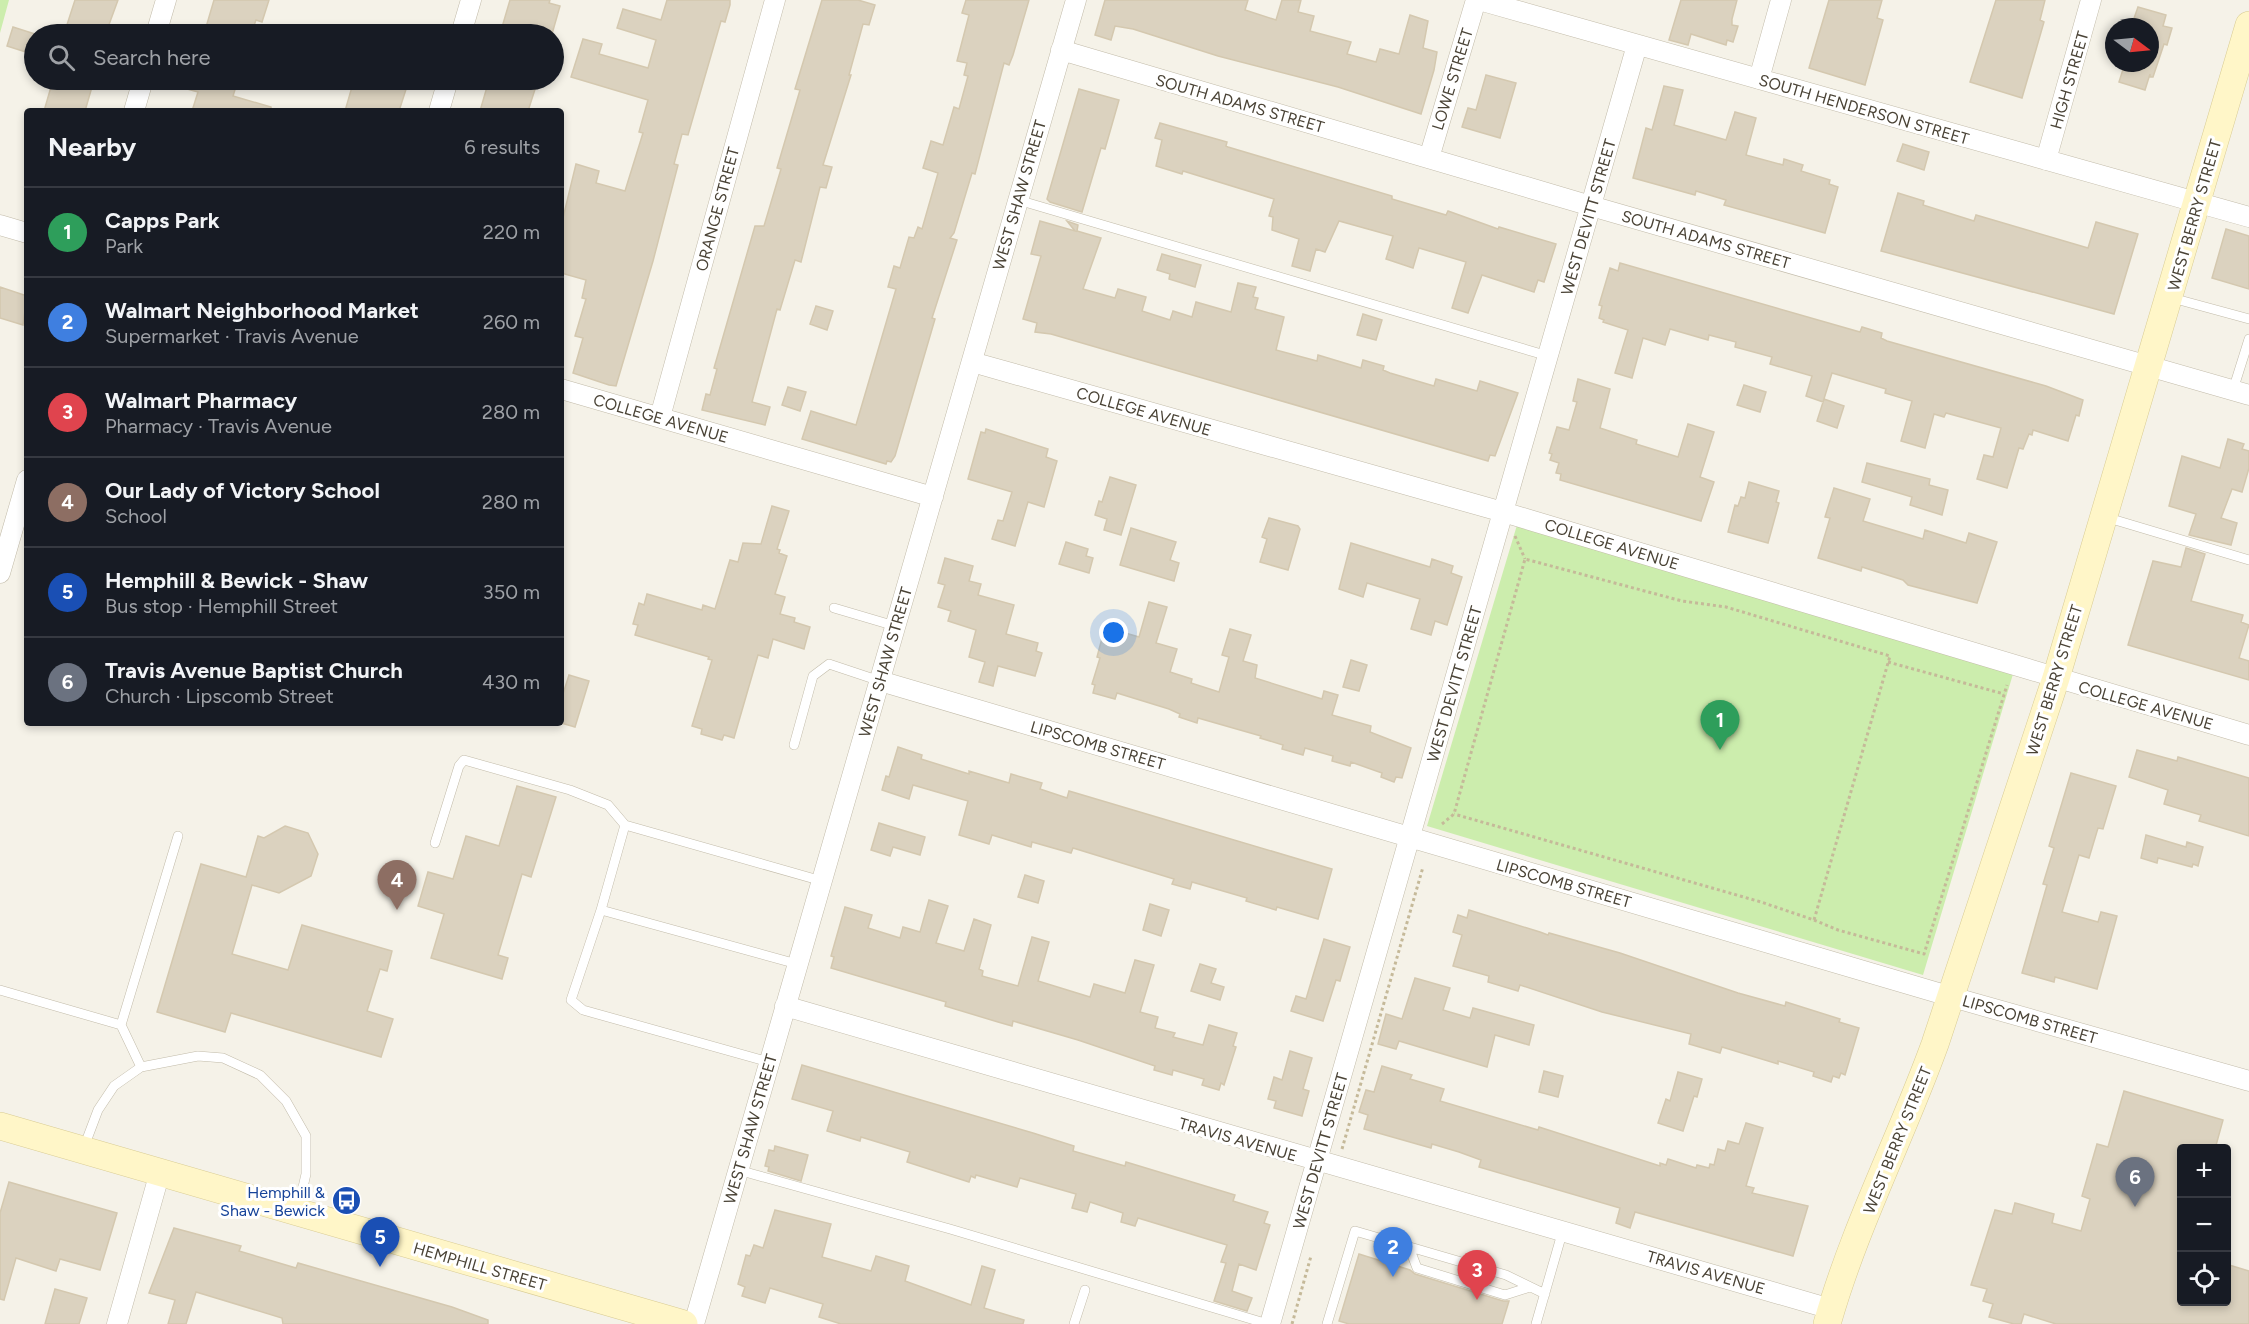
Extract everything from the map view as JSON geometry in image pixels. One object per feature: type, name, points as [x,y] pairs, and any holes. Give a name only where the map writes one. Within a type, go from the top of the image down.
[{"type":"main road","name":"WEST BERRY STREET","points":[[1829,1317],[1878,1184],[1914,1102],[1952,997],[2056,678],[2249,25]]},
{"type":"main road","name":"HEMPHILL STREET","points":[[0,1126],[684,1324]]},
{"type":"street","points":[[159,24],[166,0]]},
{"type":"street","points":[[464,24],[471,0]]},
{"type":"street","name":"ORANGE STREET","points":[[660,417],[775,0]]},
{"type":"street","name":"WEST SHAW STREET","points":[[694,1324],[1076,0]]},
{"type":"street","name":"SOUTH HENDERSON STREET","points":[[1477,0],[2249,217]]},
{"type":"street","name":"LOWE STREET","points":[[1429,158],[1477,0]]},
{"type":"street","points":[[1759,79],[1781,0]]},
{"type":"street","name":"HIGH STREET","points":[[2046,160],[2091,0]]},
{"type":"street","name":"WEST DEVITT STREET","points":[[1269,1324],[1637,45]]},
{"type":"street","name":"SOUTH ADAMS STREET","points":[[1061,50],[1591,206],[2241,393]]},
{"type":"street","points":[[135,108],[140,90]]},
{"type":"street","points":[[440,108],[445,90]]},
{"type":"street","points":[[0,225],[24,232]]},
{"type":"street","name":"COLLEGE AVENUE","points":[[972,362],[1503,512],[2249,735]]},
{"type":"street","name":"COLLEGE AVENUE","points":[[564,390],[933,497]]},
{"type":"street","points":[[0,573],[24,490]]},
{"type":"street","name":"LIPSCOMB STREET","points":[[880,681],[1952,997],[2249,1082]]},
{"type":"street","name":"TRAVIS AVENUE","points":[[785,1006],[1336,1168],[1563,1230],[1829,1317]]},
{"type":"street","points":[[117,1324],[160,1172]]},
{"type":"lane","points":[[1018,200],[1548,356]]},
{"type":"lane","points":[[2170,298],[2249,319]]},
{"type":"lane","points":[[2241,393],[2249,339]]},
{"type":"lane","points":[[2104,517],[2249,560]]},
{"type":"lane","points":[[834,608],[896,626]]},
{"type":"lane","points":[[794,745],[813,676],[822,667],[829,664],[880,681]]},
{"type":"lane","points":[[435,843],[459,766],[464,760],[570,790],[608,805],[625,825],[822,881]]},
{"type":"lane","points":[[625,825],[601,910],[571,1000],[583,1010],[769,1062]]},
{"type":"lane","points":[[141,1067],[121,1025],[178,836]]},
{"type":"lane","points":[[601,910],[797,964]]},
{"type":"lane","points":[[0,990],[121,1025]]},
{"type":"lane","points":[[83,1149],[98,1110],[114,1086],[141,1067],[207,1057],[223,1058],[260,1075],[286,1101],[306,1136],[306,1174],[297,1212]]},
{"type":"lane","points":[[738,1170],[950,1229],[1269,1324]]},
{"type":"lane","points":[[1536,1324],[1563,1230]]},
{"type":"lane","points":[[1327,1324],[1355,1231],[1506,1275],[1545,1294]]},
{"type":"lane","points":[[1409,1247],[1417,1268],[1505,1295],[1530,1287]]},
{"type":"lane","points":[[1074,1324],[1085,1290]]},
{"type":"path","points":[[1442,824],[1454,814],[1526,559],[1682,601],[1726,607],[1890,656],[1814,920]]},
{"type":"path","points":[[1888,662],[2004,694]]},
{"type":"path","points":[[1454,814],[1761,902],[1838,930],[1924,954],[2007,685]]},
{"type":"path","points":[[1336,1168],[1423,867]]},
{"type":"path","points":[[1292,1324],[1314,1245]]},
{"type":"green space","points":[[0,0],[9,0],[0,33]]},
{"type":"green space","points":[[1517,525],[2013,674],[1923,975],[1427,826]]},
{"type":"building","points":[[75,0],[118,0],[109,24],[67,24]]},
{"type":"building","points":[[214,0],[269,0],[262,22],[256,20],[255,24],[207,24]]},
{"type":"building","points":[[510,0],[550,0],[549,3],[560,6],[555,24],[503,24]]},
{"type":"building","points":[[667,0],[730,0],[725,22],[721,21],[688,135],[682,134],[674,164],[678,165],[653,261],[616,386],[573,373],[583,338],[575,336],[586,299],[582,298],[586,280],[564,274],[564,214],[576,164],[599,171],[596,183],[625,191],[643,133],[639,132],[648,100],[571,77],[583,39],[602,44],[599,54],[648,68],[656,40],[617,28],[623,9],[661,20]]},
{"type":"building","points":[[822,0],[858,0],[875,5],[869,25],[863,24],[849,75],[851,75],[823,165],[832,167],[826,188],[820,187],[801,262],[795,260],[780,310],[777,309],[752,402],[770,407],[765,425],[702,410],[706,394],[710,395],[717,369],[714,368],[755,226],[764,226],[781,169],[777,168],[800,90],[795,89]]},
{"type":"building","points":[[966,0],[1029,0],[1013,55],[1009,65],[1004,63],[975,174],[972,173],[954,233],[950,238],[957,240],[932,318],[935,319],[895,456],[891,462],[887,461],[886,464],[802,439],[811,411],[856,425],[896,289],[888,287],[894,266],[900,268],[909,237],[914,238],[918,227],[922,229],[938,173],[923,168],[931,141],[943,145],[954,107],[959,109],[968,76],[964,75],[967,63],[957,61],[969,15],[962,13]]},
{"type":"building","points":[[1105,0],[1248,0],[1245,10],[1276,20],[1282,0],[1301,0],[1298,12],[1314,16],[1310,31],[1351,42],[1347,54],[1376,62],[1380,49],[1399,54],[1410,15],[1428,21],[1423,48],[1437,52],[1434,70],[1421,114],[1338,87],[1218,56],[1133,29],[1115,26],[1111,40],[1095,35]]},
{"type":"building","points":[[1681,0],[1737,0],[1732,25],[1738,26],[1733,42],[1727,40],[1726,45],[1691,34],[1688,45],[1669,40]]},
{"type":"building","points":[[1829,0],[1882,0],[1877,18],[1883,20],[1865,85],[1809,68]]},
{"type":"building","points":[[1996,0],[2045,0],[2040,20],[2044,22],[2022,98],[1970,82]]},
{"type":"building","points":[[2138,7],[2166,15],[2163,26],[2172,28],[2167,45],[2164,44],[2159,59],[2159,18],[2134,18]]},
{"type":"building","points":[[13,27],[24,30],[24,51],[7,46]]},
{"type":"building","points":[[2122,72],[2155,72],[2153,77],[2150,77],[2150,74],[2145,90],[2119,82]]},
{"type":"building","points":[[1486,75],[1516,83],[1500,138],[1462,127],[1468,108],[1476,110]]},
{"type":"building","points":[[1664,86],[1683,90],[1674,125],[1726,140],[1735,112],[1756,118],[1746,155],[1783,165],[1784,159],[1803,165],[1801,171],[1830,180],[1829,184],[1838,187],[1825,233],[1724,205],[1726,200],[1696,191],[1695,195],[1633,178],[1646,128],[1652,130]]},
{"type":"building","points":[[1079,89],[1119,100],[1105,149],[1101,148],[1082,212],[1047,199]]},
{"type":"building","points":[[50,90],[91,90],[86,108],[45,108]]},
{"type":"building","points":[[191,90],[235,90],[233,96],[271,108],[193,108],[198,92]]},
{"type":"building","points":[[351,90],[406,90],[400,108],[346,108]]},
{"type":"building","points":[[486,90],[535,90],[529,108],[481,108]]},
{"type":"building","points":[[1160,123],[1227,142],[1228,147],[1392,196],[1392,199],[1446,215],[1448,211],[1498,229],[1499,227],[1556,244],[1544,282],[1538,280],[1534,292],[1482,275],[1468,313],[1452,308],[1466,262],[1419,248],[1413,268],[1386,259],[1393,236],[1339,221],[1325,252],[1316,249],[1310,271],[1292,266],[1299,239],[1272,230],[1273,217],[1269,216],[1274,199],[1183,171],[1182,174],[1156,166],[1162,140],[1155,138]]},
{"type":"building","points":[[1903,144],[1929,152],[1924,170],[1897,161]]},
{"type":"building","points":[[1898,193],[1924,201],[1923,205],[1974,221],[1976,215],[2088,248],[2096,222],[2138,234],[2114,314],[1881,251]]},
{"type":"building","points":[[1040,221],[1075,231],[1067,221],[1078,225],[1077,231],[1101,238],[1083,289],[1115,298],[1118,289],[1146,297],[1142,311],[1170,320],[1173,311],[1192,317],[1196,302],[1231,312],[1238,283],[1256,287],[1253,297],[1258,298],[1255,309],[1284,317],[1276,350],[1317,361],[1318,355],[1361,368],[1363,360],[1384,366],[1383,370],[1390,373],[1434,386],[1436,379],[1477,391],[1480,381],[1518,393],[1495,456],[1490,455],[1488,461],[1051,334],[1035,332],[1037,323],[1023,319],[1041,256],[1031,254]]},
{"type":"building","points":[[2226,229],[2249,236],[2249,289],[2212,278]]},
{"type":"building","points":[[1162,254],[1201,265],[1195,287],[1169,279],[1170,274],[1157,270]]},
{"type":"building","points":[[1620,263],[1860,332],[1862,327],[1882,333],[1881,338],[1887,341],[2046,386],[2083,400],[2079,416],[2076,415],[2068,441],[2033,430],[2032,435],[2029,434],[2023,449],[2019,448],[2007,488],[1977,479],[1984,455],[1993,457],[2001,428],[1946,413],[1944,417],[1934,414],[1925,448],[1901,441],[1912,401],[1885,393],[1886,389],[1832,373],[1823,402],[1806,396],[1812,376],[1770,364],[1772,357],[1735,347],[1736,342],[1709,335],[1708,340],[1670,329],[1665,345],[1643,338],[1632,378],[1615,373],[1628,330],[1603,322],[1604,320],[1599,318],[1602,306],[1599,305],[1610,268],[1618,271]]},
{"type":"building","points":[[0,287],[24,295],[23,325],[0,318]]},
{"type":"building","points":[[816,306],[833,311],[827,330],[810,324]]},
{"type":"building","points":[[1363,314],[1382,320],[1376,340],[1357,335]]},
{"type":"building","points":[[1578,379],[1610,389],[1600,428],[1637,440],[1636,444],[1678,457],[1688,424],[1714,432],[1700,477],[1714,482],[1701,521],[1560,480],[1561,474],[1556,473],[1559,463],[1550,460],[1552,454],[1549,453],[1557,427],[1569,430],[1577,402],[1573,401]]},
{"type":"building","points":[[1744,385],[1766,392],[1760,412],[1737,405]]},
{"type":"building","points":[[788,387],[806,392],[800,411],[782,405]]},
{"type":"building","points":[[1824,399],[1844,406],[1837,428],[1817,421]]},
{"type":"building","points":[[986,429],[1048,449],[1046,457],[1057,461],[1044,507],[1028,502],[1015,546],[992,539],[998,520],[1003,521],[1012,492],[968,479],[981,432],[985,433]]},
{"type":"building","points":[[2228,439],[2244,444],[2242,449],[2249,451],[2249,468],[2242,492],[2232,489],[2221,518],[2237,523],[2231,545],[2189,535],[2196,514],[2169,506],[2182,456],[2220,468]]},
{"type":"building","points":[[1867,463],[1930,479],[1929,485],[1948,490],[1942,515],[1910,505],[1912,497],[1862,482]]},
{"type":"building","points":[[1110,477],[1136,485],[1121,535],[1104,530],[1107,519],[1095,515]]},
{"type":"building","points":[[1749,482],[1779,491],[1776,502],[1779,503],[1768,543],[1728,532],[1735,505],[1738,506],[1741,497],[1745,498]]},
{"type":"building","points":[[1834,488],[1870,499],[1863,521],[1923,539],[1925,530],[1966,543],[1969,533],[1997,542],[1977,603],[1908,585],[1903,580],[1862,567],[1861,571],[1818,558],[1830,518],[1825,517]]},
{"type":"building","points":[[772,506],[789,511],[777,549],[780,550],[779,553],[787,556],[775,594],[785,597],[780,614],[795,618],[794,622],[810,627],[804,649],[773,639],[768,658],[758,655],[734,738],[724,735],[722,740],[701,734],[702,729],[692,726],[712,660],[708,659],[709,657],[635,635],[638,625],[633,624],[639,603],[644,605],[647,594],[702,610],[703,605],[715,609],[730,560],[738,562],[743,543],[761,544]]},
{"type":"building","points":[[1269,518],[1298,526],[1300,529],[1288,570],[1260,562],[1267,539],[1262,537]]},
{"type":"building","points":[[1131,528],[1176,542],[1170,560],[1179,563],[1174,581],[1120,565]]},
{"type":"building","points":[[1066,542],[1088,549],[1086,556],[1093,558],[1089,573],[1059,564]]},
{"type":"building","points":[[1351,543],[1430,567],[1432,559],[1453,566],[1451,573],[1462,577],[1447,625],[1435,621],[1431,635],[1411,629],[1420,599],[1367,583],[1363,597],[1339,589]]},
{"type":"building","points":[[2186,548],[2205,554],[2191,601],[2243,615],[2241,622],[2249,625],[2239,658],[2249,661],[2249,680],[2128,645],[2153,561],[2181,567]]},
{"type":"building","points":[[945,558],[973,566],[969,581],[981,584],[978,595],[1014,605],[1006,634],[1038,643],[1036,651],[1042,653],[1035,676],[998,666],[993,686],[979,682],[985,662],[969,657],[976,630],[948,621],[951,611],[938,607],[945,585],[938,583]]},
{"type":"building","points":[[1149,602],[1167,607],[1156,643],[1177,649],[1170,672],[1192,679],[1191,683],[1219,692],[1229,657],[1222,655],[1230,629],[1251,635],[1243,661],[1257,665],[1255,678],[1322,699],[1324,691],[1338,695],[1332,715],[1371,726],[1370,732],[1411,748],[1402,778],[1396,777],[1394,782],[1381,777],[1382,773],[1351,762],[1350,766],[1332,761],[1333,756],[1305,748],[1303,755],[1282,749],[1283,745],[1260,738],[1261,736],[1198,718],[1197,723],[1179,717],[1180,714],[1169,709],[1117,693],[1115,699],[1093,693],[1095,685],[1092,684],[1100,658],[1097,657],[1105,627],[1139,637]]},
{"type":"building","points":[[1351,660],[1367,665],[1359,691],[1343,687]]},
{"type":"building","points":[[569,675],[589,681],[575,727],[564,724],[564,691]]},
{"type":"building","points":[[898,747],[922,755],[921,759],[969,774],[969,771],[1009,783],[1011,774],[1042,783],[1040,789],[1067,798],[1069,791],[1332,869],[1318,919],[1277,907],[1276,910],[1246,901],[1247,898],[1192,882],[1190,889],[1172,884],[1174,879],[1073,848],[1071,853],[1032,842],[1031,847],[992,835],[989,844],[959,835],[968,801],[913,785],[909,799],[882,790],[886,776],[889,777]]},
{"type":"building","points":[[2137,750],[2177,761],[2178,757],[2249,778],[2249,836],[2199,821],[2201,815],[2164,804],[2168,790],[2129,777]]},
{"type":"building","points":[[2071,773],[2116,786],[2103,829],[2098,828],[2089,858],[2079,855],[2062,912],[2098,922],[2101,912],[2117,916],[2097,989],[2055,977],[2054,982],[2022,973],[2047,885],[2043,884],[2054,848],[2049,846]]},
{"type":"building","points":[[517,786],[556,797],[531,877],[522,874],[498,955],[508,958],[502,979],[431,958],[444,914],[418,906],[428,872],[453,879],[466,836],[499,846]]},
{"type":"building","points":[[879,823],[925,837],[920,855],[893,847],[890,856],[871,850]]},
{"type":"building","points":[[285,826],[308,833],[318,854],[311,876],[279,893],[252,885],[232,954],[288,970],[302,925],[392,951],[387,971],[380,969],[367,1011],[393,1019],[381,1057],[231,1013],[225,1032],[157,1012],[201,864],[246,877],[258,836],[264,838]]},
{"type":"building","points":[[2146,835],[2186,847],[2187,842],[2203,847],[2198,866],[2193,864],[2192,867],[2158,858],[2157,863],[2141,858]]},
{"type":"building","points":[[1025,875],[1044,881],[1038,903],[1018,897]]},
{"type":"building","points":[[929,900],[948,906],[936,943],[964,951],[974,919],[991,925],[979,969],[983,971],[982,976],[1018,986],[1032,937],[1049,942],[1038,981],[1090,997],[1094,984],[1125,993],[1135,960],[1154,965],[1140,1012],[1158,1017],[1155,1028],[1175,1033],[1173,1037],[1203,1045],[1209,1025],[1237,1033],[1233,1046],[1236,1047],[1224,1085],[1221,1083],[1219,1090],[1202,1085],[1204,1079],[1173,1070],[1172,1075],[1154,1070],[1155,1066],[1078,1040],[1013,1021],[1012,1026],[998,1022],[945,1006],[946,1002],[831,968],[834,957],[831,956],[845,907],[872,915],[868,928],[900,938],[903,927],[920,932]]},
{"type":"building","points":[[1150,904],[1169,910],[1161,936],[1143,930]]},
{"type":"building","points":[[1469,910],[1548,935],[1549,933],[1620,953],[1738,993],[1785,1006],[1786,1002],[1840,1019],[1839,1022],[1859,1028],[1845,1075],[1841,1073],[1839,1078],[1833,1076],[1831,1082],[1813,1076],[1814,1072],[1778,1061],[1778,1064],[1722,1047],[1720,1053],[1689,1044],[1691,1034],[1602,1012],[1520,985],[1518,991],[1488,982],[1489,976],[1453,966],[1462,935],[1453,932],[1458,915],[1467,918]]},
{"type":"building","points":[[1324,939],[1350,947],[1340,981],[1336,980],[1323,1021],[1291,1011],[1296,996],[1306,999]]},
{"type":"building","points":[[1200,964],[1216,969],[1211,983],[1224,987],[1220,1000],[1191,991]]},
{"type":"building","points":[[1415,978],[1450,988],[1443,1010],[1470,1018],[1473,1008],[1534,1025],[1529,1045],[1495,1035],[1487,1067],[1399,1041],[1396,1049],[1378,1044],[1386,1014],[1402,1019]]},
{"type":"building","points":[[1290,1051],[1312,1058],[1303,1089],[1309,1091],[1302,1116],[1274,1108],[1276,1101],[1268,1099],[1274,1077],[1282,1080]]},
{"type":"building","points":[[802,1065],[1074,1146],[1073,1151],[1125,1166],[1126,1162],[1235,1195],[1233,1201],[1268,1212],[1264,1223],[1270,1225],[1256,1270],[1239,1264],[1232,1291],[1252,1298],[1247,1311],[1214,1301],[1226,1263],[1221,1262],[1227,1245],[1138,1218],[1135,1226],[1121,1222],[1123,1213],[1090,1202],[1087,1212],[1072,1208],[1076,1194],[1020,1178],[1017,1187],[976,1175],[975,1178],[971,1176],[969,1182],[907,1162],[910,1152],[861,1137],[860,1141],[827,1131],[833,1111],[792,1099]]},
{"type":"building","points":[[1382,1066],[1412,1075],[1410,1079],[1444,1089],[1440,1101],[1538,1130],[1539,1127],[1660,1166],[1660,1163],[1666,1165],[1668,1159],[1696,1168],[1697,1165],[1709,1168],[1710,1164],[1714,1165],[1718,1149],[1725,1151],[1728,1141],[1739,1144],[1746,1123],[1763,1128],[1746,1186],[1754,1188],[1752,1193],[1808,1206],[1793,1256],[1635,1212],[1630,1228],[1616,1223],[1620,1208],[1479,1167],[1481,1160],[1459,1152],[1432,1144],[1431,1148],[1364,1129],[1368,1115],[1359,1112],[1366,1090],[1374,1092]]},
{"type":"building","points":[[1544,1071],[1563,1076],[1558,1097],[1539,1092]]},
{"type":"building","points":[[1678,1072],[1702,1079],[1683,1131],[1658,1123],[1666,1099],[1670,1101]]},
{"type":"building","points":[[2124,1091],[2223,1120],[2216,1144],[2177,1144],[2177,1306],[2231,1306],[2231,1266],[2249,1271],[2249,1324],[2056,1324],[2024,1314],[2021,1324],[2014,1324],[1989,1317],[1993,1304],[1983,1301],[1987,1289],[1971,1285],[1995,1210],[2012,1214],[2015,1203],[2054,1214],[2052,1223],[2081,1231],[2090,1199],[2082,1196],[2097,1144],[2108,1147]]},
{"type":"building","points":[[775,1146],[808,1155],[801,1181],[768,1171],[769,1167],[765,1166],[769,1150],[774,1151]]},
{"type":"building","points":[[9,1182],[117,1213],[100,1270],[60,1259],[56,1271],[16,1258],[4,1300],[0,1299],[0,1213]]},
{"type":"building","points":[[775,1210],[831,1224],[822,1257],[871,1271],[876,1256],[909,1266],[905,1281],[971,1305],[982,1266],[995,1270],[984,1308],[1024,1320],[1023,1324],[841,1324],[819,1317],[823,1304],[770,1288],[765,1303],[742,1296],[745,1287],[738,1284],[746,1255],[750,1256],[754,1245],[763,1248]]},
{"type":"building","points":[[174,1228],[241,1246],[239,1251],[296,1268],[298,1263],[452,1307],[488,1320],[488,1324],[283,1324],[282,1318],[196,1292],[186,1324],[168,1324],[175,1300],[149,1293]]},
{"type":"building","points":[[1359,1254],[1410,1270],[1415,1274],[1509,1301],[1502,1324],[1349,1324],[1339,1321]]},
{"type":"building","points":[[55,1289],[87,1298],[79,1324],[45,1324]]},
{"type":"place","name":"Capps Park","points":[[1720,750]]},
{"type":"place","name":"Our Lady of Victory School","points":[[397,910]]},
{"type":"place","name":"Hemphill & Shaw - Bewick","points":[[346,1201]]},
{"type":"place","name":"Travis Avenue Baptist Church","points":[[2135,1207]]},
{"type":"place","name":"Hemphill & Bewick - Shaw","points":[[380,1267]]},
{"type":"place","name":"Walmart Neighborhood Market","points":[[1393,1277]]},
{"type":"place","name":"Walmart Pharmacy","points":[[1477,1300]]}]
